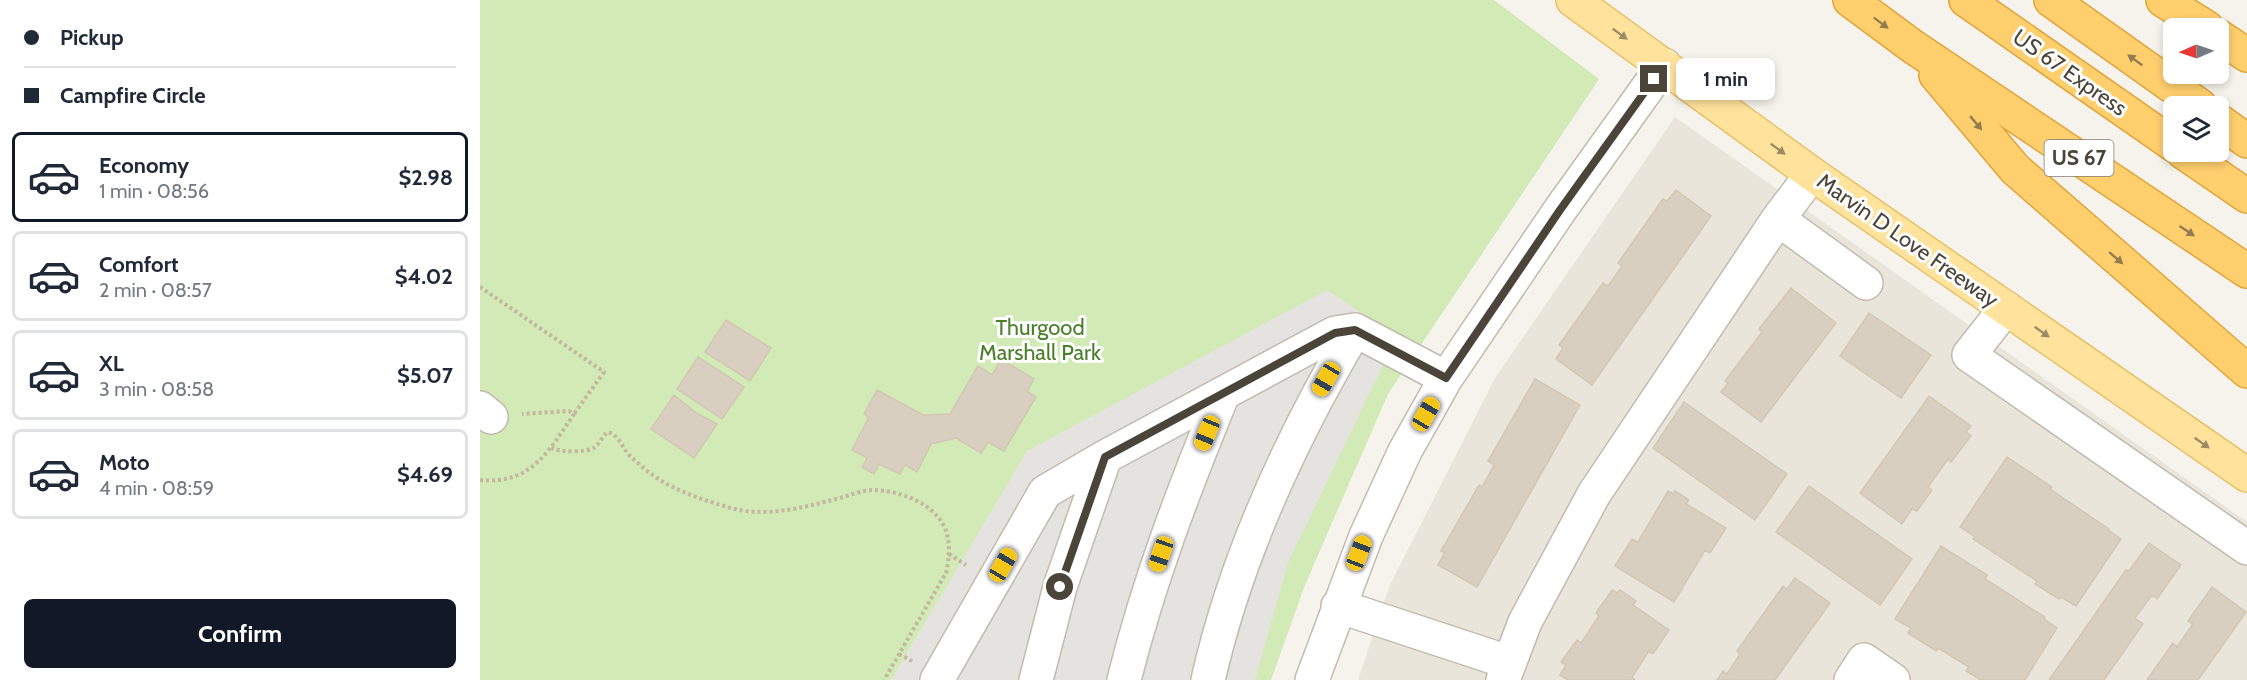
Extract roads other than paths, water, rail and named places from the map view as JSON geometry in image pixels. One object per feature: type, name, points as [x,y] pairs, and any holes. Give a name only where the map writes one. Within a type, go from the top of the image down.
[{"type":"highway","name":"US 67","points":[[1850,0],[1912,46],[2247,271]]},
{"type":"highway","name":"US 67 Express","points":[[1966,0],[2163,137]]},
{"type":"highway","points":[[2051,0],[2186,96]]},
{"type":"highway","points":[[2163,0],[2191,18]]},
{"type":"highway","points":[[2229,43],[2247,55]]},
{"type":"highway","points":[[1912,46],[2015,169],[2247,371]]},
{"type":"highway","points":[[2229,128],[2247,141]]},
{"type":"highway","points":[[2198,162],[2247,196]]},
{"type":"main road","name":"Marvin D Love Freeway","points":[[1573,0],[1812,174],[2247,475]]},
{"type":"street","points":[[1312,680],[1366,536],[1405,451],[1446,378],[1560,210],[1664,65]]},
{"type":"street","points":[[1338,606],[1505,671],[1525,622],[1594,494],[1778,219],[1812,174]]},
{"type":"street","points":[[1778,219],[1866,283]]},
{"type":"street","points":[[2006,308],[1969,355],[2247,548]]},
{"type":"street","points":[[937,680],[1046,492],[1105,457],[1335,333],[1355,330],[1446,378]]},
{"type":"street","points":[[1208,680],[1218,635],[1255,527],[1317,395],[1355,330]]},
{"type":"street","points":[[1124,680],[1139,617],[1175,511],[1222,394]]},
{"type":"street","points":[[1036,680],[1060,587],[1105,457]]},
{"type":"street","points":[[1851,680],[1864,660],[1893,680]]},
{"type":"park label","name":"Thurgood Marshall Park","points":[[1040,340]]}]
